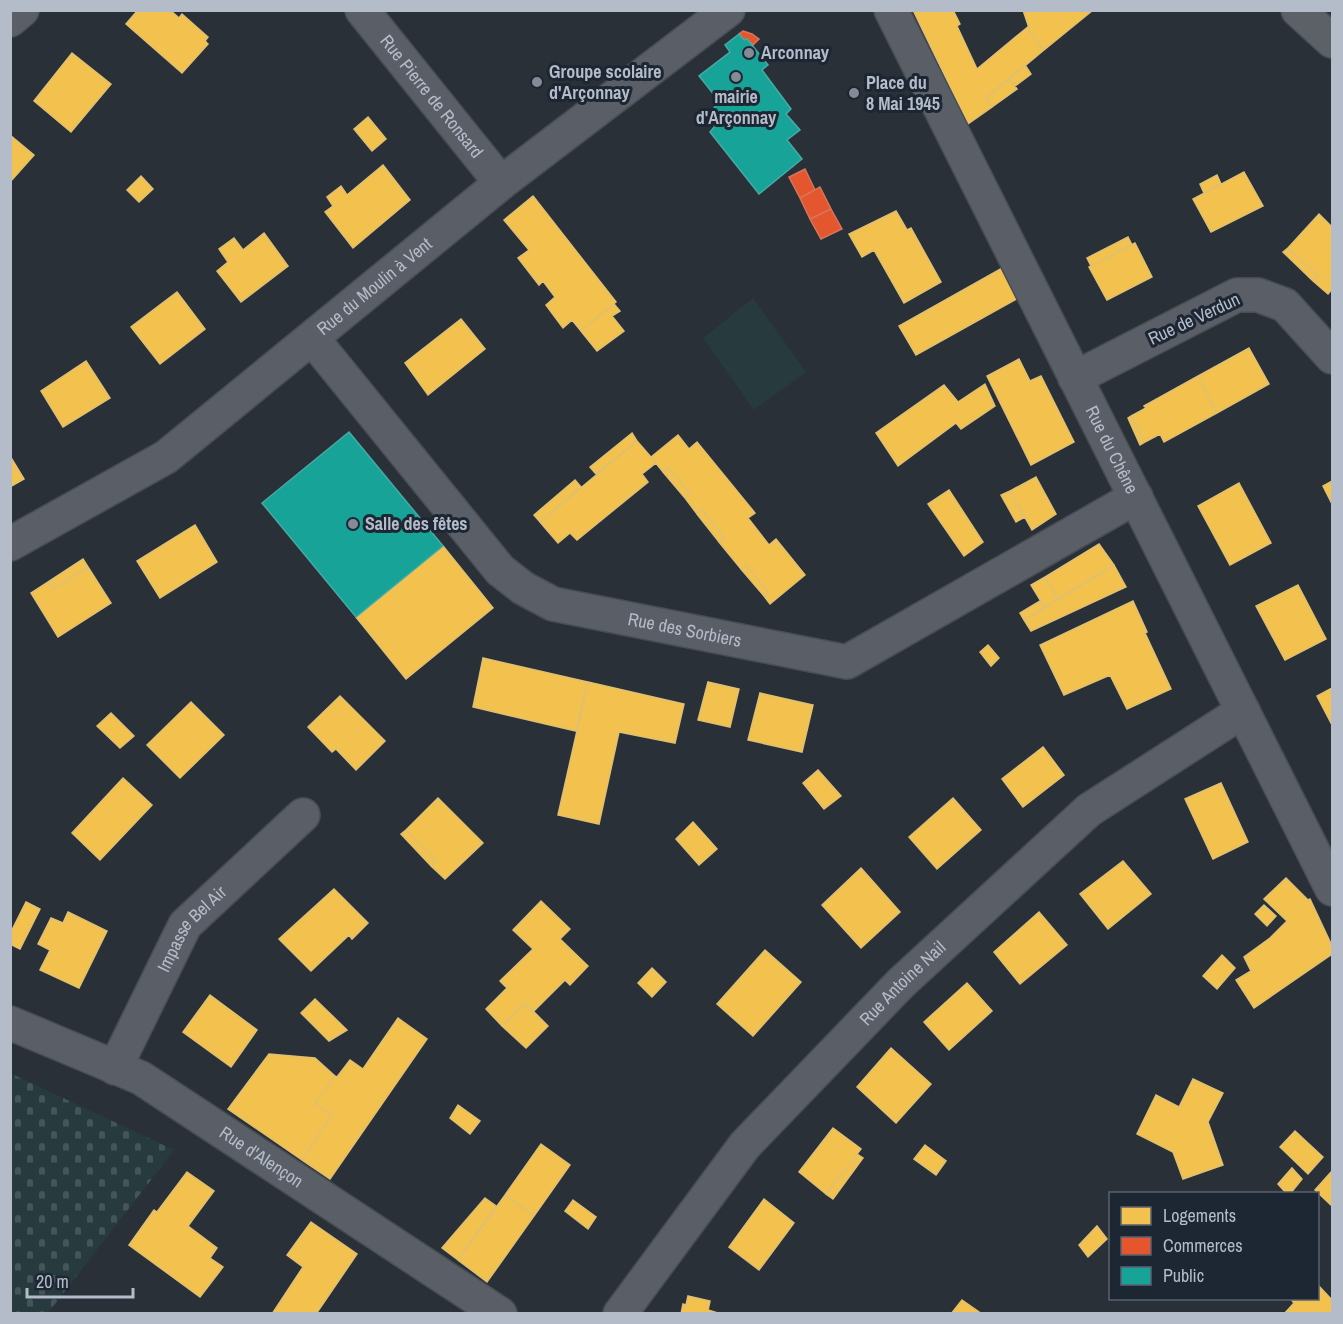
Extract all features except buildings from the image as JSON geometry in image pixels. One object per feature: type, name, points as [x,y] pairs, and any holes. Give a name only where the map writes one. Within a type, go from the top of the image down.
[{"type":"main road","points":[[1298,10],[1332,40]]},
{"type":"street","points":[[10,20],[22,10]]},
{"type":"street","name":"Rue Pierre de Ronsard","points":[[362,10],[501,183]]},
{"type":"street","name":"Rue du Moulin à Vent","points":[[10,544],[166,457],[501,183],[728,10]]},
{"type":"street","name":"Rue du Chêne","points":[[891,10],[1332,889]]},
{"type":"street","name":"Rue de Verdun","points":[[1076,378],[1237,295],[1258,295],[1285,305],[1332,357]]},
{"type":"street","name":"Rue des Sorbiers","points":[[312,338],[500,570],[523,588],[552,604],[847,662],[1136,497]]},
{"type":"street","name":"Rue Antoine Nail","points":[[620,1314],[746,1145],[901,983],[1089,810],[1243,711]]},
{"type":"street","name":"Impasse Bel Air","points":[[115,1068],[185,925],[303,815]]},
{"type":"street","name":"Rue d'Alençon","points":[[10,1023],[141,1077],[500,1314]]},
{"type":"green space","points":[[753,298],[806,372],[754,410],[703,338]]},
{"type":"green space","points":[[10,1073],[174,1150],[48,1313],[11,1313]]},
{"type":"place","name":"Arconnay","points":[[749,53]]},
{"type":"place","name":"mairie d'Arçonnay","points":[[736,77]]},
{"type":"place","name":"Groupe scolaire d'Arçonnay","points":[[537,82]]},
{"type":"place","name":"Place du 8 Mai 1945","points":[[854,93]]},
{"type":"place","name":"Salle des fêtes","points":[[353,524]]}]
